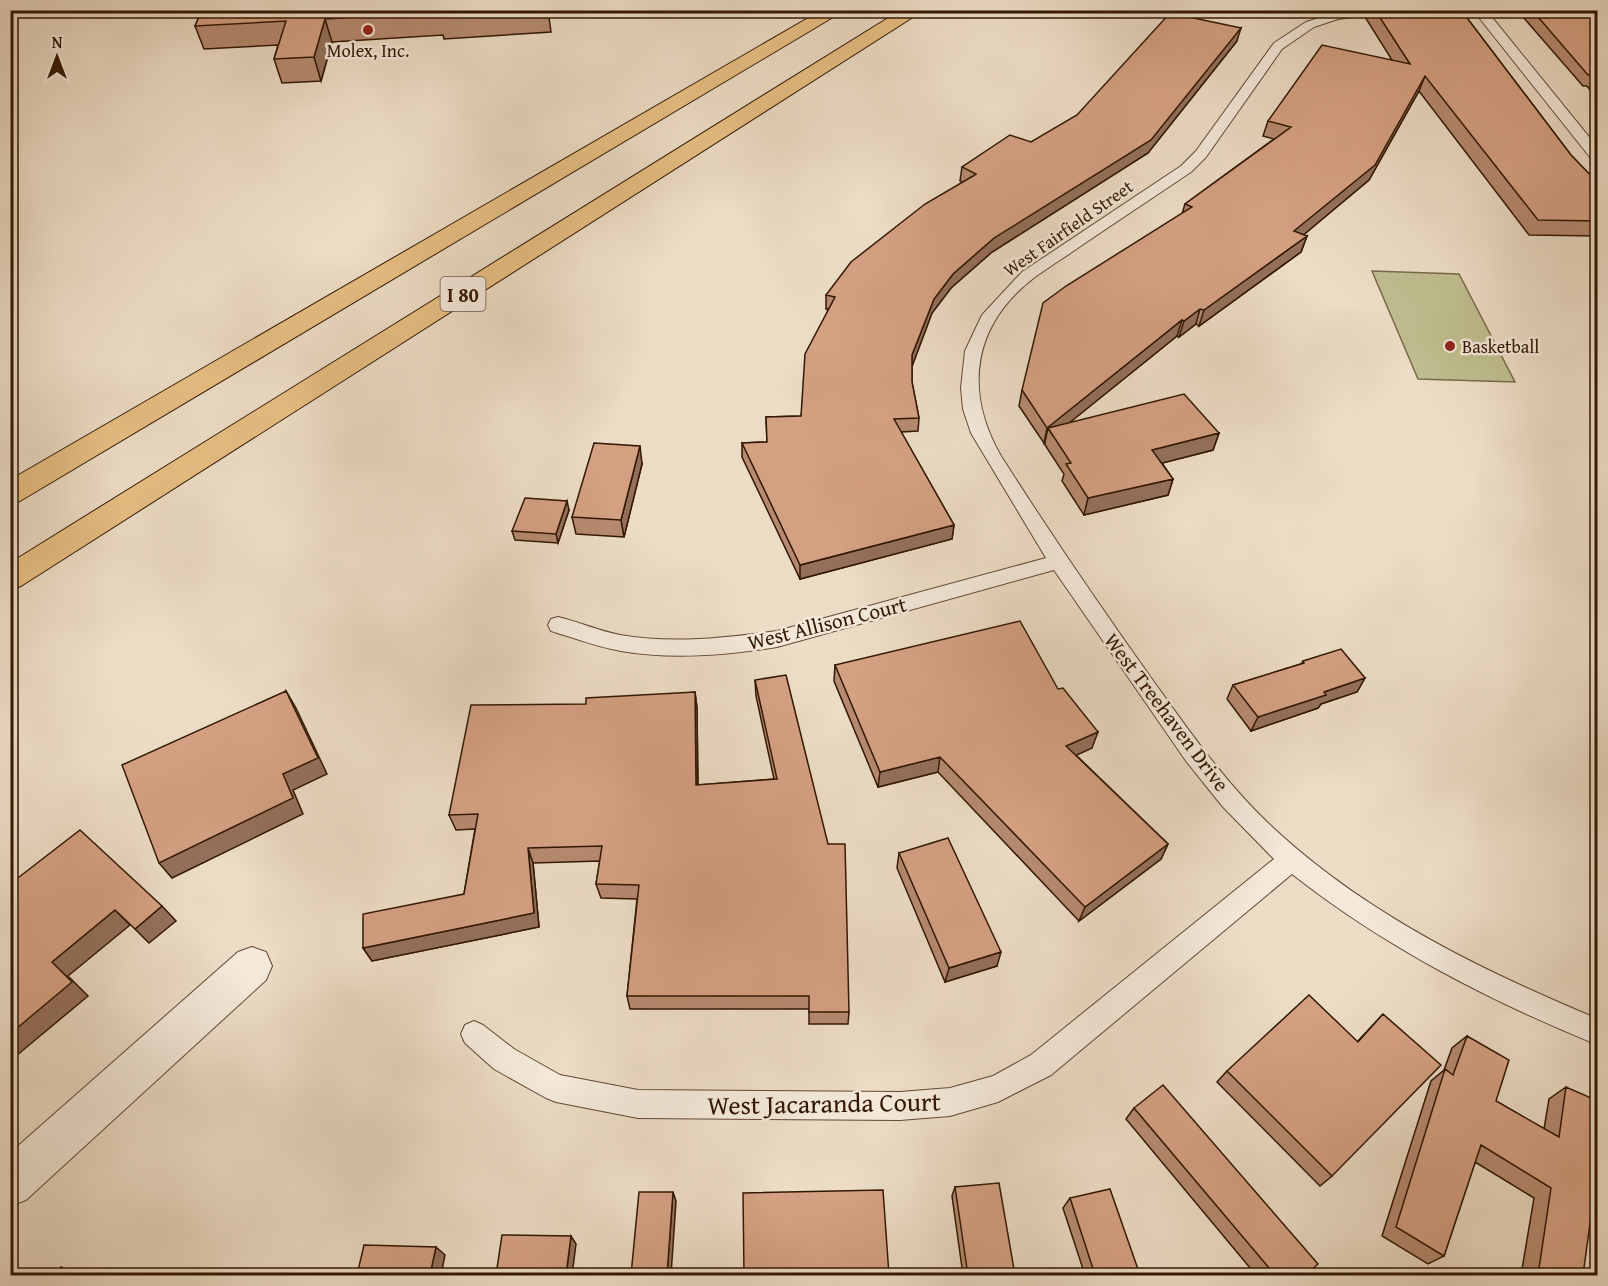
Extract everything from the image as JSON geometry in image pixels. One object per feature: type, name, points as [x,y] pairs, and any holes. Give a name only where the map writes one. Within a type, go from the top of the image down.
[{"type":"highway","name":"I 80","points":[[10,494],[836,10]]},
{"type":"highway","name":"I 80","points":[[10,578],[915,10]]},
{"type":"street","points":[[10,1184],[145,1078],[252,966]]},
{"type":"lane","name":"West Fairfield Street","points":[[1058,562],[988,448],[972,411],[971,357],[978,332],[1006,295],[1028,275],[1186,169],[1201,154],[1278,46],[1288,36],[1300,29],[1339,15],[1373,10]]},
{"type":"lane","points":[[1479,10],[1598,158]]},
{"type":"lane","name":"West Allison Court","points":[[558,625],[620,642],[694,648],[740,645],[777,639],[1058,562]]},
{"type":"lane","name":"West Treehaven Drive","points":[[1058,562],[1194,756],[1269,840],[1352,906],[1446,962],[1545,1011],[1598,1032]]},
{"type":"lane","name":"West Jacaranda Court","points":[[474,1034],[504,1059],[556,1088],[638,1104],[900,1106],[950,1102],[998,1088],[1041,1065],[1292,860]]},
{"type":"shaded area","name":"Basketball","points":[[1372,271],[1459,274],[1515,382],[1418,379]]},
{"type":"building","points":[[202,10],[522,10],[439,16],[439,12],[325,19],[314,57],[274,59],[286,21],[195,26]]},
{"type":"building","points":[[1375,10],[1461,10],[1571,155],[1598,183],[1598,189],[1590,189],[1598,200],[1598,221],[1538,220],[1425,76],[1375,165],[1294,231],[1307,236],[1204,310],[1200,309],[1184,321],[1182,320],[1047,428],[1022,390],[1043,303],[1066,286],[1192,207],[1185,204],[1291,127],[1268,121],[1322,45],[1410,64]]},
{"type":"building","points":[[1532,10],[1598,10],[1598,81],[1592,75],[1588,75]]},
{"type":"building","points":[[1170,13],[1241,28],[1151,140],[994,238],[953,274],[934,299],[912,355],[912,382],[919,418],[894,419],[954,525],[800,565],[742,443],[767,442],[766,417],[801,416],[805,354],[835,297],[826,295],[851,262],[925,204],[976,174],[962,167],[1010,135],[1031,142],[1077,115]]},
{"type":"building","points":[[1184,394],[1219,433],[1152,450],[1173,479],[1088,498],[1066,464],[1071,463],[1048,428]]},
{"type":"building","points":[[594,443],[640,446],[621,520],[572,517]]},
{"type":"building","points":[[525,498],[567,501],[556,534],[512,531]]},
{"type":"building","points":[[1020,621],[1058,689],[1063,688],[1098,732],[1066,746],[1168,844],[1085,907],[940,757],[880,772],[835,665]]},
{"type":"building","points":[[1341,649],[1365,678],[1324,692],[1326,695],[1258,717],[1233,685],[1304,663],[1303,661]]},
{"type":"building","points":[[786,675],[828,844],[845,844],[849,1012],[809,1012],[809,996],[627,996],[639,885],[596,884],[602,846],[528,848],[534,913],[363,948],[363,914],[464,894],[478,814],[449,815],[471,705],[586,704],[586,698],[695,692],[696,785],[777,779],[755,680]]},
{"type":"building","points":[[286,691],[318,758],[283,774],[293,798],[159,863],[122,765]]},
{"type":"building","points":[[80,830],[162,906],[135,929],[115,910],[52,962],[72,982],[10,1034],[10,884]]},
{"type":"building","points":[[948,838],[1001,952],[949,968],[899,853]]},
{"type":"building","points":[[1309,995],[1358,1042],[1383,1014],[1441,1065],[1332,1176],[1227,1071]]},
{"type":"building","points":[[1467,1036],[1509,1060],[1496,1101],[1559,1137],[1566,1087],[1598,1101],[1598,1165],[1583,1275],[1538,1275],[1551,1188],[1481,1145],[1444,1256],[1396,1227],[1445,1069],[1453,1075]]},
{"type":"building","points":[[1163,1085],[1318,1264],[1306,1275],[1275,1275],[1134,1108]]},
{"type":"building","points":[[999,1183],[1015,1275],[968,1275],[955,1187]]},
{"type":"building","points":[[1110,1189],[1140,1275],[1095,1275],[1070,1198]]},
{"type":"building","points":[[883,1190],[889,1275],[744,1275],[743,1193]]},
{"type":"building","points":[[639,1192],[673,1192],[667,1275],[631,1275]]},
{"type":"building","points":[[502,1235],[571,1236],[566,1275],[496,1275]]},
{"type":"building","points":[[364,1245],[436,1247],[430,1275],[357,1275]]},
{"type":"building","points":[[61,1267],[68,1275],[53,1275]]},
{"type":"place","name":"Molex, Inc.","points":[[368,30]]},
{"type":"place","name":"Basketball","points":[[1450,346]]}]
